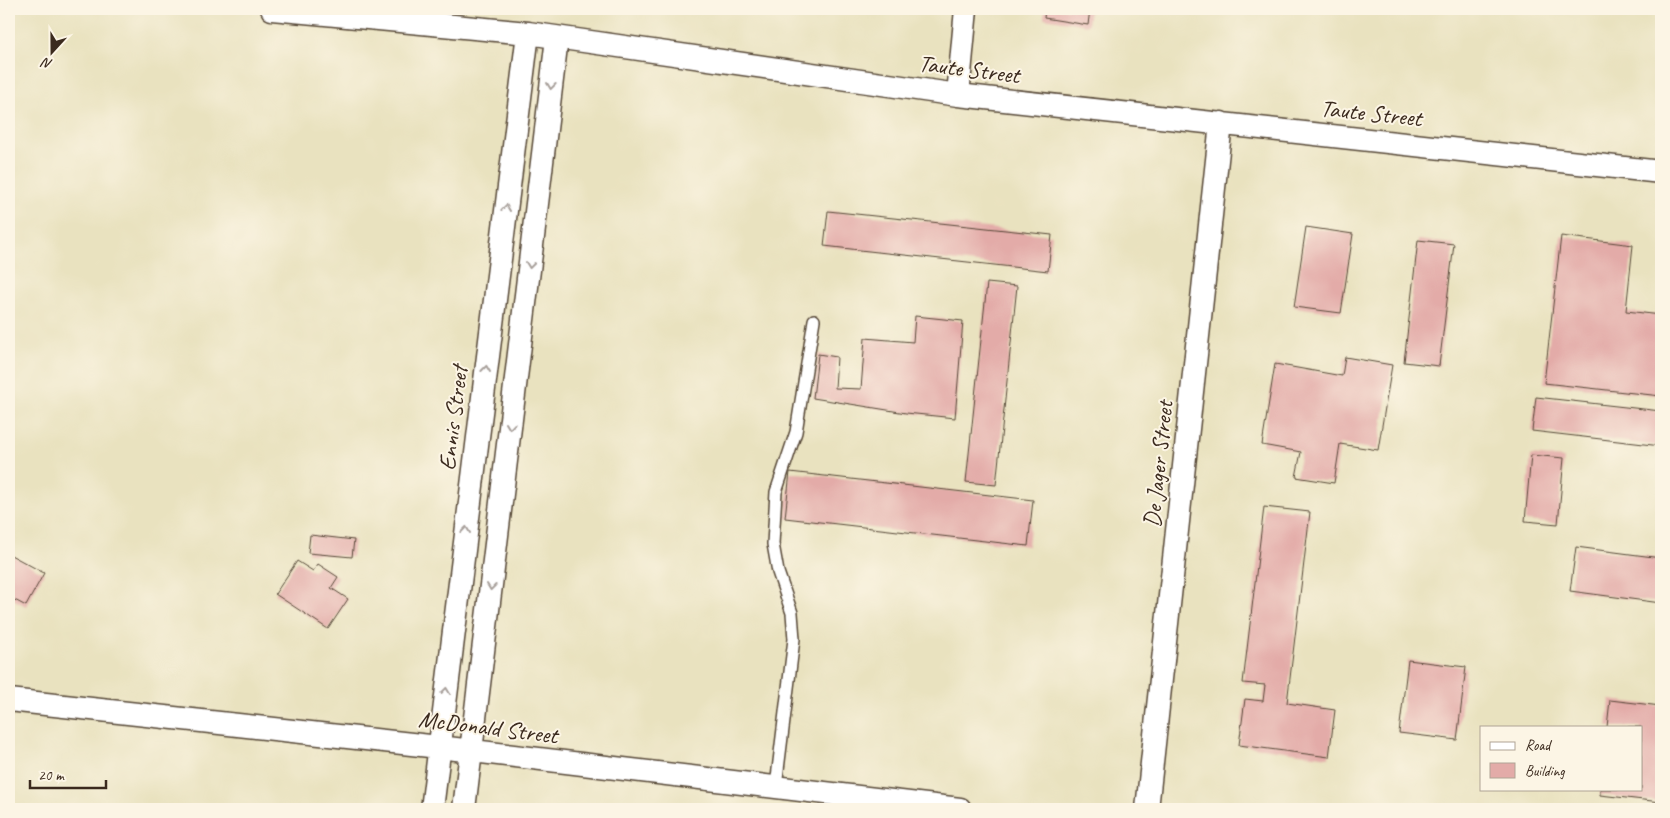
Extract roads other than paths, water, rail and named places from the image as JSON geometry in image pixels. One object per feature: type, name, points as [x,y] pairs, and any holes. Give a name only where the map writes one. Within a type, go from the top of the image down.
[{"type":"street","name":"Taute Street","points":[[272,9],[528,33],[958,95],[1661,172]]},
{"type":"street","points":[[958,95],[966,9]]},
{"type":"street","name":"Ennis Street","points":[[432,809],[528,33]]},
{"type":"street","points":[[464,809],[557,38]]},
{"type":"street","name":"De Jager Street","points":[[1147,809],[1221,124]]},
{"type":"street","name":"McDonald Street","points":[[9,700],[439,747],[960,809]]},
{"type":"lane","points":[[776,786],[794,639],[792,613],[778,572],[774,544],[776,492],[796,432],[814,320]]}]
